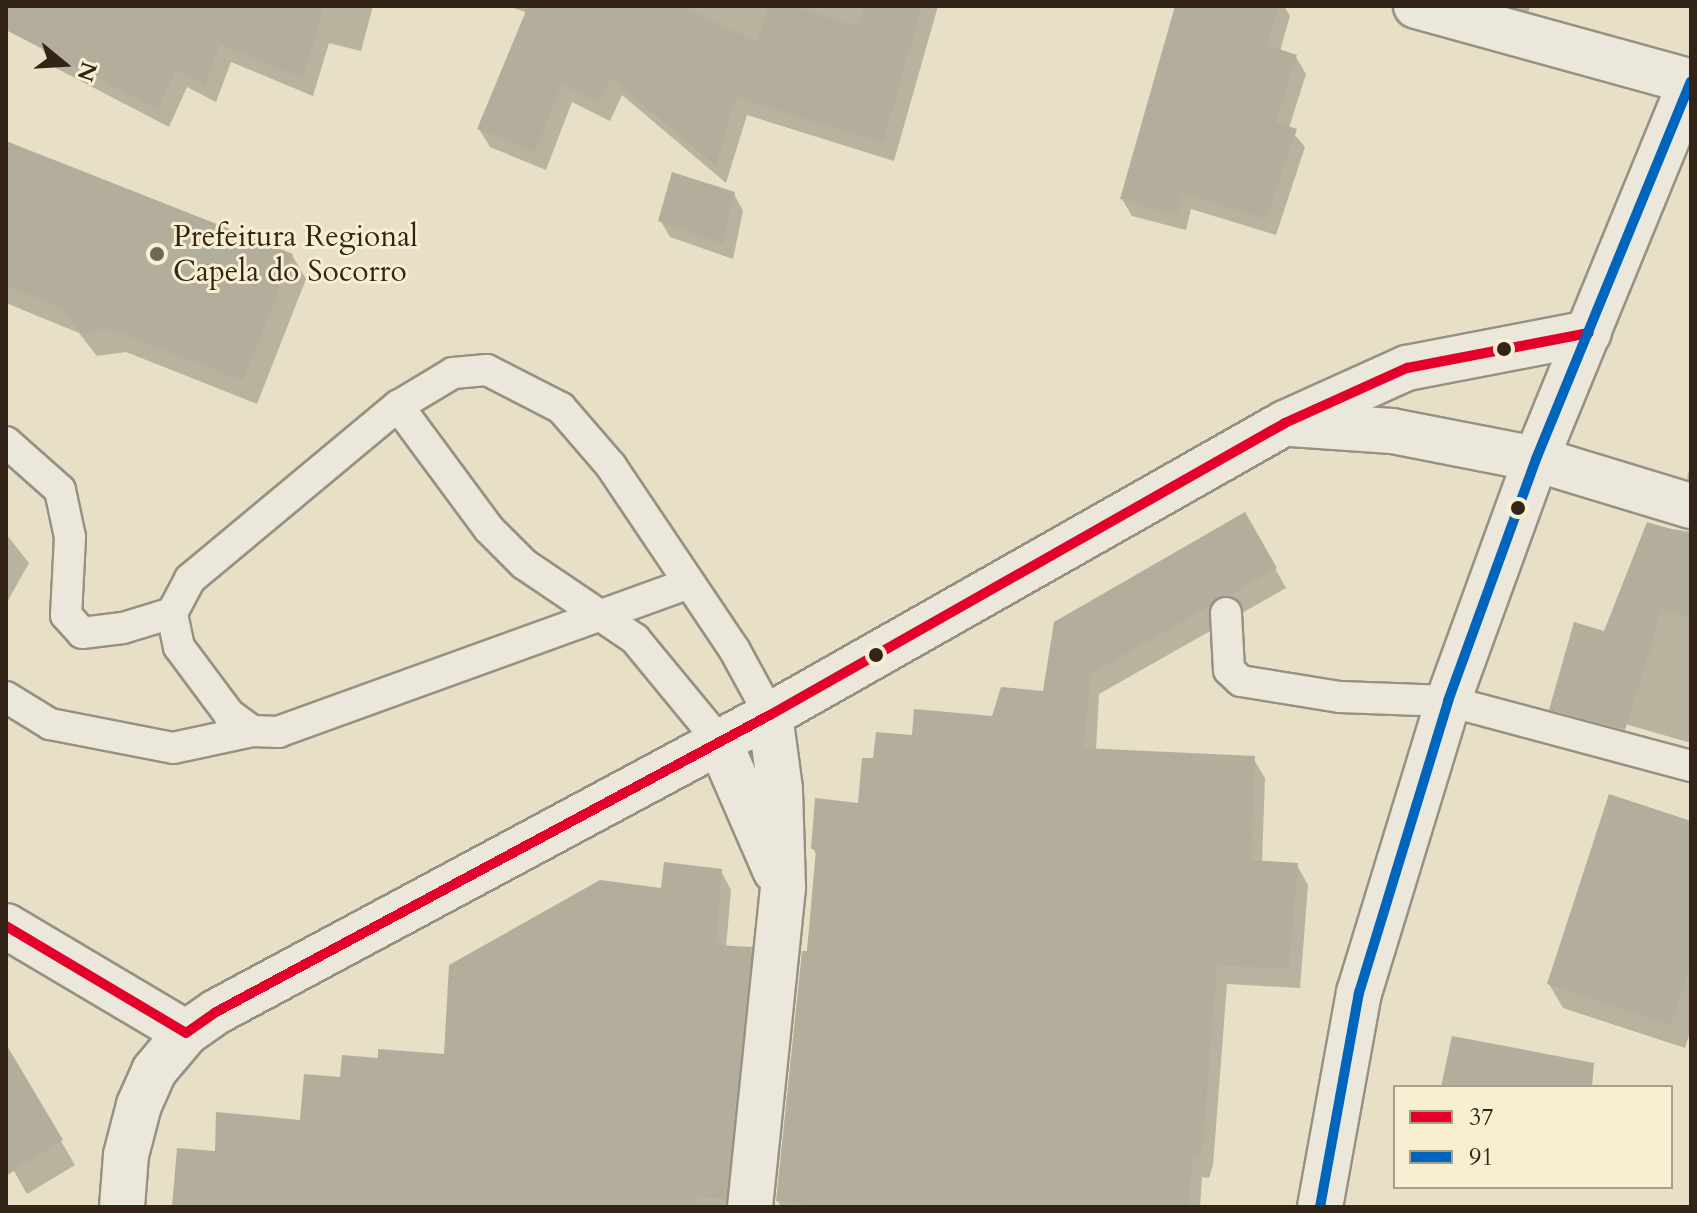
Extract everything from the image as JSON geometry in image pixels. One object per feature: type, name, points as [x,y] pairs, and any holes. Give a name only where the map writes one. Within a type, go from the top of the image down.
[{"type":"street","points":[[1320,1207],[1359,993],[1448,701],[1536,459],[1691,82],[1416,6]]},
{"type":"street","points":[[122,1207],[126,1155],[139,1105],[154,1071],[186,1033],[216,1012],[770,715],[1285,423],[1407,368],[1589,333]]},
{"type":"street","points":[[1285,423],[1392,431],[1536,459],[1691,506]]},
{"type":"street","points":[[750,1207],[783,887],[780,789],[770,715]]},
{"type":"street","points":[[719,741],[783,887]]},
{"type":"street","points":[[6,926],[186,1033]]},
{"type":"lane","points":[[252,731],[229,714],[179,647],[172,613],[190,579],[398,406],[453,373],[487,370],[526,386],[561,408],[611,466],[687,584],[734,649],[770,715]]},
{"type":"lane","points":[[398,406],[489,529],[524,564],[601,614],[655,658],[719,741]]},
{"type":"lane","points":[[6,442],[60,490],[70,537],[66,615],[82,633],[123,628],[172,613]]},
{"type":"lane","points":[[6,697],[50,724],[173,748],[252,731],[279,732],[687,584]]},
{"type":"lane","points":[[1226,613],[1229,670],[1241,681],[1340,697],[1448,701],[1691,766]]},
{"type":"building","points":[[6,6],[324,6],[303,79],[220,44],[205,85],[176,70],[158,109],[6,30]]},
{"type":"building","points":[[528,6],[683,6],[757,42],[768,6],[792,6],[859,27],[864,6],[922,6],[883,143],[736,97],[716,166],[611,78],[599,103],[562,84],[535,152],[477,129]]},
{"type":"building","points":[[1175,6],[1279,6],[1267,45],[1297,55],[1276,122],[1297,129],[1266,219],[1182,193],[1176,215],[1120,199]]},
{"type":"building","points":[[6,141],[293,254],[243,381],[111,329],[81,333],[63,309],[6,286]]},
{"type":"building","points":[[672,172],[735,192],[723,244],[658,221]]},
{"type":"building","points":[[1245,512],[1277,568],[1086,676],[1091,676],[1083,748],[1255,756],[1251,860],[1298,863],[1289,969],[1217,965],[1203,1144],[1198,1159],[1192,1158],[1189,1207],[828,1207],[776,1201],[802,951],[807,951],[816,849],[811,849],[815,798],[858,803],[862,758],[873,758],[876,732],[912,735],[914,709],[992,716],[1001,687],[1043,691],[1054,622]]},
{"type":"building","points":[[1647,522],[1691,535],[1691,618],[1662,609],[1625,730],[1549,710],[1574,622],[1604,631]]},
{"type":"building","points":[[1609,794],[1691,821],[1691,965],[1671,1025],[1547,984]]},
{"type":"building","points":[[664,862],[722,869],[716,945],[752,947],[726,1199],[696,1197],[695,1207],[172,1207],[177,1148],[215,1151],[216,1112],[300,1120],[304,1074],[340,1077],[342,1055],[378,1058],[378,1049],[444,1054],[449,965],[600,880],[661,888]]},
{"type":"building","points":[[1452,1036],[1594,1063],[1592,1085],[1441,1085]]},
{"type":"building","points":[[6,1044],[63,1140],[6,1174]]},
{"type":"transit line","name":"91","points":[[1320,1207],[1359,993],[1448,701],[1536,459],[1691,82]]},
{"type":"transit line","name":"37","points":[[6,926],[186,1033],[216,1012],[770,715],[1285,423],[1407,368],[1589,333]]},
{"type":"place","name":"Prefeitura Regional Capela do Socorro","points":[[157,254]]}]
